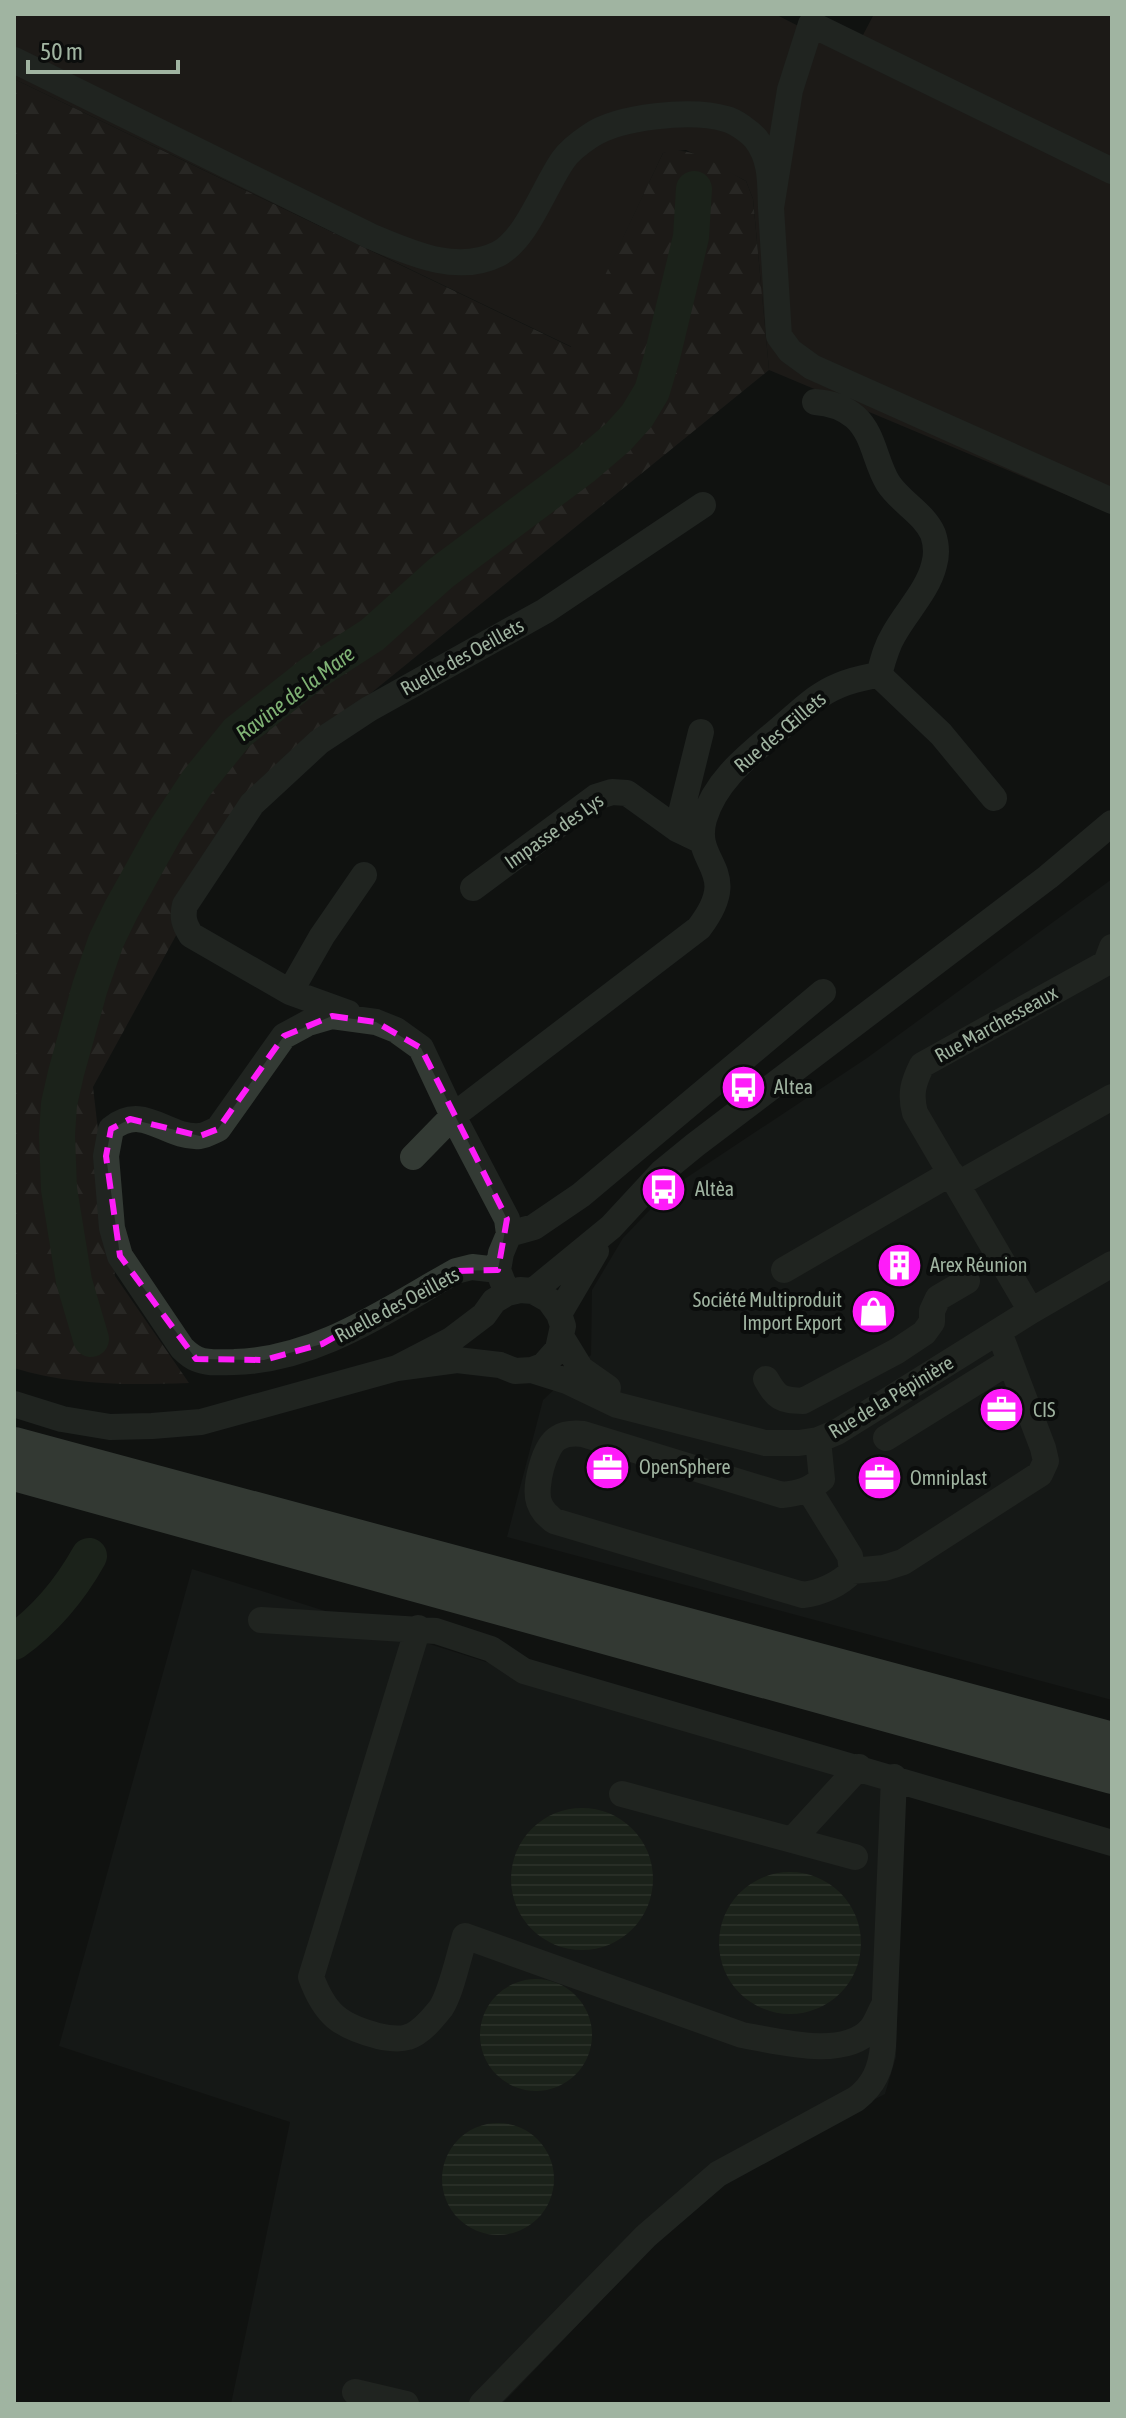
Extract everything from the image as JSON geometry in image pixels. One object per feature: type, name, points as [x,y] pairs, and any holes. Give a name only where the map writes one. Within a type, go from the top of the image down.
[{"type":"highway","points":[[14,1445],[1112,1740]]},
{"type":"highway","points":[[14,1473],[1112,1776]]},
{"type":"street","points":[[771,208],[790,90],[813,19],[1112,171]]},
{"type":"street","points":[[14,60],[370,236],[417,255],[455,262],[483,260],[501,253],[518,237],[565,157],[592,135],[631,119],[695,116],[728,119],[754,137],[769,163],[779,336],[790,351],[812,367],[1112,501]]},
{"type":"street","points":[[815,402],[839,406],[857,418],[867,433],[890,486],[925,522],[933,535],[935,563],[930,577],[892,635],[879,675],[941,734],[994,798]]},
{"type":"street","name":"Ruelle des Oeillets","points":[[509,1234],[507,1219],[421,1048],[396,1030],[290,992],[191,935],[185,926],[185,905],[252,804],[319,742],[369,709],[545,611],[703,505]]},
{"type":"street","name":"Rue des Œillets","points":[[702,841],[704,820],[719,786],[740,763],[819,696],[857,678],[879,675]]},
{"type":"street","points":[[677,829],[701,732]]},
{"type":"street","name":"Impasse des Lys","points":[[473,888],[596,797],[612,792],[627,793],[677,829],[702,841]]},
{"type":"street","points":[[397,1368],[451,1340],[484,1315],[494,1301],[513,1285],[559,1273],[611,1227],[662,1172],[695,1145],[1048,877],[1112,823]]},
{"type":"street","points":[[413,1157],[453,1116],[699,928],[711,912],[718,889],[718,877],[702,841]]},
{"type":"street","points":[[290,992],[322,936],[364,875]]},
{"type":"street","name":"Rue Marchesseaux","points":[[1031,1311],[915,1113],[911,1098],[913,1082],[922,1065],[1110,958]]},
{"type":"street","points":[[649,1412],[581,1369],[549,1300],[513,1285],[501,1253],[509,1234],[534,1227],[581,1195],[823,992]]},
{"type":"street","name":"Ruelle des Oeillets","points":[[364,1019],[332,1016],[308,1023],[284,1036],[218,1129],[200,1136],[177,1132],[144,1119],[120,1121],[111,1129],[106,1156],[112,1228],[120,1256],[182,1348],[196,1359],[217,1363],[264,1360],[322,1344],[456,1271],[472,1267],[513,1285]]},
{"type":"street","points":[[784,1270],[1112,1097]]},
{"type":"street","points":[[14,1404],[62,1419],[110,1427],[201,1422],[397,1368],[457,1360],[500,1365],[515,1371],[532,1370],[552,1359],[573,1287],[611,1227]]},
{"type":"street","name":"Rue de la Pépinière","points":[[532,1370],[567,1381],[617,1405],[765,1443],[818,1440],[853,1422],[1112,1264]]},
{"type":"street","points":[[766,1379],[775,1395],[787,1401],[803,1401],[830,1388],[897,1351],[929,1328],[938,1298],[967,1281]]},
{"type":"street","points":[[484,1315],[481,1328],[483,1342],[489,1355],[500,1365]]},
{"type":"street","points":[[852,1571],[884,1568],[903,1562],[1040,1474],[1046,1461],[1043,1448],[999,1332]]},
{"type":"street","points":[[897,1351],[916,1381]]},
{"type":"street","points":[[886,1438],[1010,1361]]},
{"type":"street","points":[[830,1388],[853,1422]]},
{"type":"street","points":[[809,1490],[850,1556],[852,1571],[846,1579],[803,1595],[554,1521],[544,1512],[538,1499],[537,1484],[548,1448],[568,1433],[583,1434],[782,1495],[809,1490],[822,1479],[818,1440]]},
{"type":"street","points":[[261,1620],[418,1628],[452,1635],[491,1649],[524,1671],[1112,1843]]},
{"type":"street","points":[[418,1628],[311,1977],[328,2011],[350,2029],[389,2039],[408,2037],[422,2029],[443,2005],[465,1936],[742,2035],[783,2043],[819,2046],[851,2043],[870,2030],[883,2007]]},
{"type":"street","points":[[792,1840],[859,1767]]},
{"type":"street","points":[[482,2404],[646,2236],[718,2174],[869,2089],[882,2061],[894,1777]]},
{"type":"street","points":[[622,1794],[855,1857]]},
{"type":"street","points":[[355,2392],[406,2404]]},
{"type":"highlighted area","points":[[332,1016],[376,1022],[421,1048],[507,1219],[498,1270],[456,1271],[322,1344],[264,1360],[196,1359],[120,1256],[106,1156],[111,1129],[130,1119],[200,1136],[218,1129],[284,1036]]},
{"type":"shaded area","points":[[1112,879],[1112,1700],[507,1537],[543,1400],[591,1355],[592,1290],[623,1238],[671,1188],[867,1058]]},
{"type":"shaded area","points":[[192,1569],[904,1794],[896,2057],[885,2094],[714,2182],[502,2404],[231,2404],[290,2122],[59,2046]]},
{"type":"shaded area","points":[[582,1808],[609,1813],[633,1828],[648,1852],[653,1879],[648,1906],[633,1930],[609,1945],[582,1950],[555,1945],[531,1930],[516,1906],[511,1879],[516,1852],[531,1828],[555,1813]]},
{"type":"shaded area","points":[[790,1872],[817,1877],[841,1892],[856,1916],[861,1943],[856,1970],[841,1994],[817,2009],[790,2014],[763,2009],[739,1994],[724,1970],[719,1943],[724,1916],[739,1892],[763,1877]]},
{"type":"shaded area","points":[[536,1979],[557,1984],[575,1996],[587,2014],[592,2035],[587,2056],[575,2074],[557,2086],[536,2091],[515,2086],[497,2074],[485,2056],[480,2035],[485,2014],[497,1996],[515,1984]]},
{"type":"shaded area","points":[[498,2123],[519,2128],[537,2140],[549,2158],[554,2179],[549,2200],[537,2218],[519,2230],[498,2235],[477,2230],[459,2218],[447,2200],[442,2179],[447,2158],[459,2140],[477,2128]]},
{"type":"green space","points":[[14,14],[775,14],[853,54],[874,14],[1112,14],[1112,514],[769,370],[753,199],[746,181],[686,150],[663,153],[572,347],[14,79]]},
{"type":"green space","points":[[14,79],[571,347],[663,153],[684,151],[706,158],[746,181],[753,199],[769,370],[259,784],[93,1087],[115,1276],[189,1383],[79,1381],[14,1368]]},
{"type":"waterway","name":"Ravine de la Mare","points":[[91,1339],[74,1281],[59,1189],[59,1104],[90,987],[121,910],[165,831],[198,781],[237,733],[313,673],[372,635],[441,573],[583,467],[637,416],[652,391],[662,357],[691,237],[694,189]]},
{"type":"waterway","name":"Ravine de la Mare","points":[[14,1642],[37,1624],[56,1603],[89,1556]]},
{"type":"place","name":"Altea","points":[[743,1087]]},
{"type":"place","name":"Altèa","points":[[664,1189]]},
{"type":"place","name":"Arex Réunion","points":[[899,1265]]},
{"type":"place","name":"Société Multiproduit Import Export","points":[[873,1311]]},
{"type":"place","name":"CIS","points":[[1002,1410]]},
{"type":"place","name":"OpenSphere","points":[[608,1467]]},
{"type":"place","name":"Omniplast","points":[[879,1478]]}]
